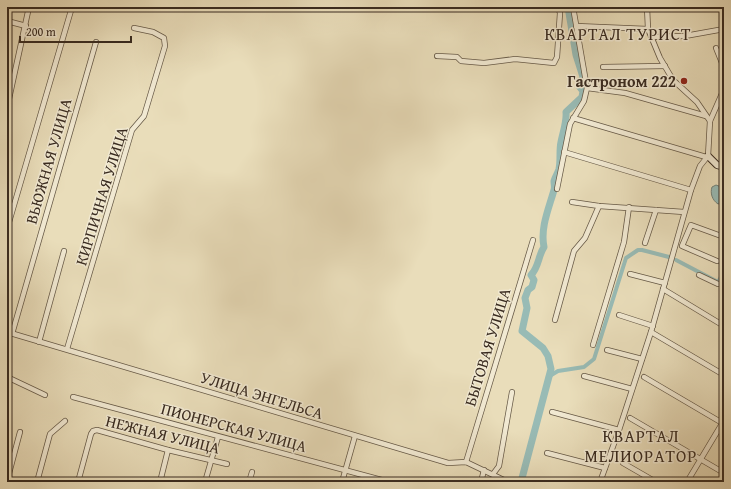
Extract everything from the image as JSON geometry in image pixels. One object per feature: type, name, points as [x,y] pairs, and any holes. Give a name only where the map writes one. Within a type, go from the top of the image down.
[{"type":"street","points":[[7,107],[29,7]]},
{"type":"street","points":[[7,229],[72,7]]},
{"type":"street","points":[[437,56],[457,57],[461,61],[484,63],[516,59],[554,63],[557,57],[560,13],[558,7]]},
{"type":"street","points":[[557,189],[572,118],[584,101],[587,88],[573,7]]},
{"type":"street","points":[[647,7],[648,29],[665,66],[673,80],[697,102],[710,121]]},
{"type":"street","points":[[7,21],[26,26]]},
{"type":"street","points":[[576,26],[648,29]]},
{"type":"street","name":"КИРПИЧНАЯ УЛИЦА","points":[[68,349],[132,130],[144,116],[165,46],[164,38],[159,34],[134,28]]},
{"type":"street","points":[[651,37],[685,36],[724,29]]},
{"type":"street","name":"ВЬЮЖНАЯ УЛИЦА","points":[[9,333],[96,42]]},
{"type":"street","points":[[716,48],[724,68]]},
{"type":"street","points":[[603,67],[665,66]]},
{"type":"street","points":[[587,88],[625,93],[706,116]]},
{"type":"street","points":[[600,482],[619,430],[653,326],[691,190],[700,166],[707,157],[710,121],[724,89]]},
{"type":"street","points":[[572,118],[707,157],[717,165],[724,167]]},
{"type":"street","points":[[564,152],[691,190]]},
{"type":"street","points":[[572,202],[599,206],[684,212]]},
{"type":"street","points":[[555,320],[574,251],[585,238],[599,206]]},
{"type":"street","points":[[593,345],[624,242],[629,207]]},
{"type":"street","points":[[645,243],[656,210]]},
{"type":"street","points":[[682,246],[690,226],[724,237]]},
{"type":"street","name":"БЫТОВАЯ УЛИЦА","points":[[466,462],[533,240]]},
{"type":"street","points":[[676,244],[717,261]]},
{"type":"street","points":[[39,342],[64,251]]},
{"type":"street","points":[[630,274],[664,286],[724,326]]},
{"type":"street","points":[[699,275],[718,284],[724,284]]},
{"type":"street","points":[[619,315],[653,326]]},
{"type":"street","points":[[651,332],[724,375]]},
{"type":"street","name":"УЛИЦА ЭНГЕЛЬСА","points":[[9,333],[68,349],[448,463],[466,462],[508,482]]},
{"type":"street","points":[[607,350],[642,359]]},
{"type":"street","points":[[584,376],[632,389]]},
{"type":"street","points":[[7,377],[45,395]]},
{"type":"street","points":[[644,377],[724,423],[687,482]]},
{"type":"street","points":[[493,474],[499,466],[512,392]]},
{"type":"street","name":"ПИОНЕРСКАЯ УЛИЦА","points":[[73,397],[218,437],[346,469],[389,482]]},
{"type":"street","points":[[552,412],[619,430]]},
{"type":"street","points":[[630,418],[724,473]]},
{"type":"street","points":[[37,482],[50,434],[65,421]]},
{"type":"street","name":"НЕЖНАЯ УЛИЦА","points":[[78,482],[93,431],[97,430],[168,450],[227,464]]},
{"type":"street","points":[[7,481],[20,432]]},
{"type":"street","points":[[342,482],[355,436]]},
{"type":"street","points":[[205,482],[218,437]]},
{"type":"street","points":[[160,482],[168,450]]},
{"type":"street","points":[[547,453],[605,468]]},
{"type":"street","points":[[623,463],[656,482]]},
{"type":"street","points":[[481,482],[484,470]]},
{"type":"street","points":[[249,482],[252,472]]},
{"type":"water","points":[[716,185],[724,188],[724,202],[718,204],[711,194],[712,187]]},
{"type":"waterway","points":[[521,482],[551,369],[548,356],[543,348],[522,331],[527,308],[525,298],[528,290],[532,287],[534,280],[531,275],[536,269],[544,247],[544,225],[554,189],[554,181],[559,169],[560,145],[566,112],[582,97],[583,91],[579,86],[583,77],[576,55],[568,7]]},
{"type":"waterway","points":[[548,377],[558,371],[584,367],[594,359],[626,258],[638,250],[669,257]]},
{"type":"waterway","points":[[676,260],[718,282],[724,272]]},
{"type":"place","name":"Гастроном 222","points":[[684,81]]},
{"type":"district","name":"КВАРТАЛ ТУРИСТ","points":[[618,34]]},
{"type":"district","name":"КВАРТАЛ МЕЛИОРАТОР","points":[[641,446]]}]
